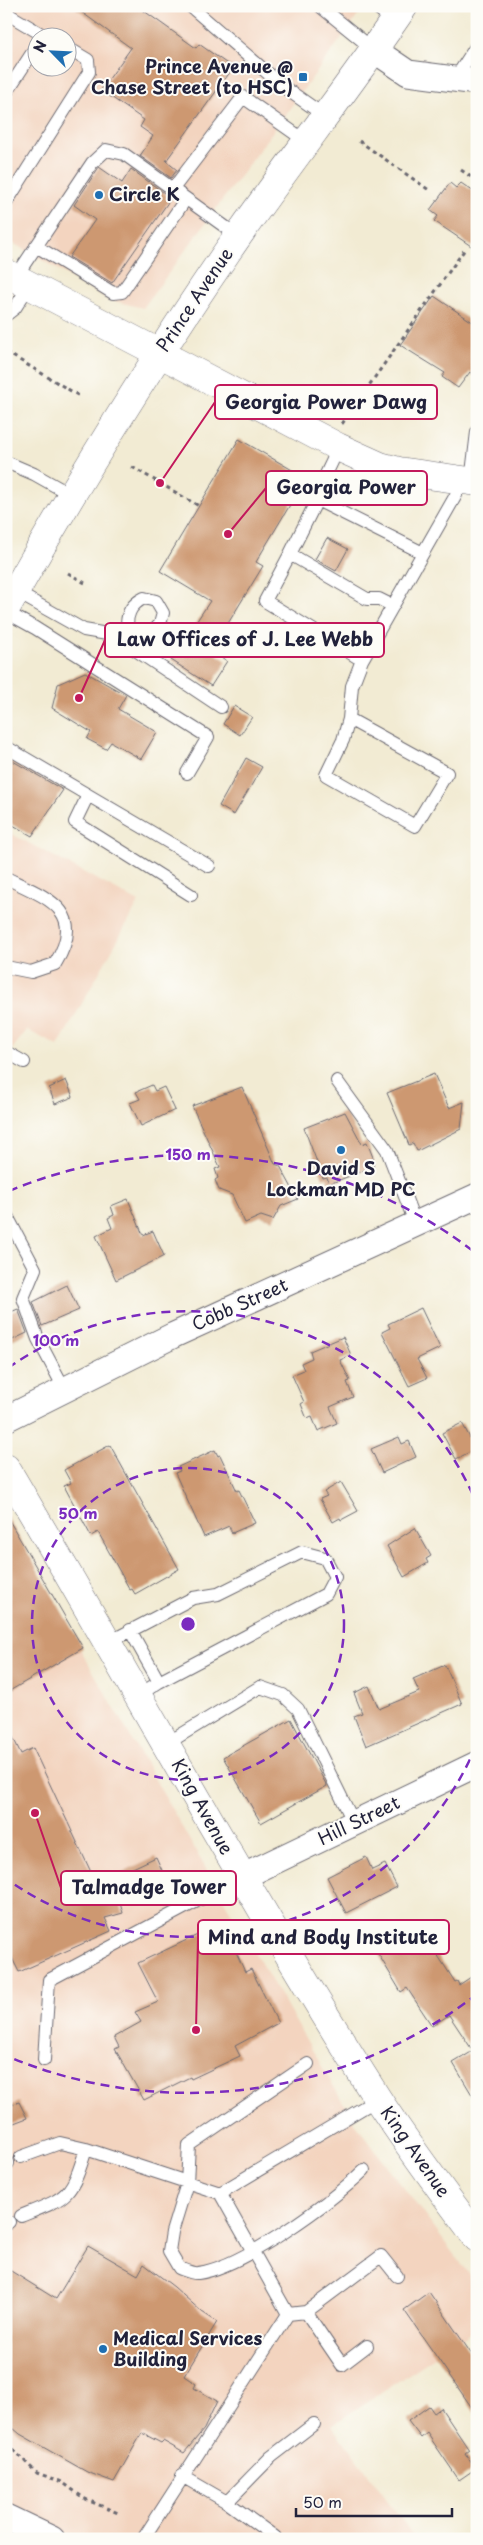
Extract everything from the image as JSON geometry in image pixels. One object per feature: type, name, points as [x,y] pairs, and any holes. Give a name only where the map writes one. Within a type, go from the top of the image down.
[{"type":"street","name":"Prince Avenue","points":[[9,604],[159,353],[238,236],[374,50],[391,11]]},
{"type":"street","points":[[374,50],[408,73],[466,80]]},
{"type":"street","points":[[17,279],[159,353],[337,440],[380,466],[399,471],[469,481]]},
{"type":"street","name":"Cobb Street","points":[[8,1413],[65,1390],[174,1335],[477,1196]]},
{"type":"street","name":"King Avenue","points":[[6,1468],[120,1636],[149,1689],[166,1744],[242,1877],[378,2099],[477,2238]]},
{"type":"street","name":"Hill Street","points":[[242,1877],[477,1764]]},
{"type":"street","points":[[6,2517],[52,2539]]},
{"type":"lane","points":[[190,6],[285,88],[326,116]]},
{"type":"lane","points":[[320,6],[374,50]]},
{"type":"lane","points":[[7,16],[28,29]]},
{"type":"lane","points":[[466,80],[477,45]]},
{"type":"lane","points":[[6,203],[89,72],[88,60],[78,54]]},
{"type":"lane","points":[[6,93],[28,60]]},
{"type":"lane","points":[[172,190],[242,97],[307,142]]},
{"type":"lane","points":[[6,315],[15,308],[17,279],[36,246],[92,163],[106,150],[124,154],[238,236]]},
{"type":"lane","points":[[36,246],[113,293],[122,292],[186,200]]},
{"type":"lane","points":[[349,719],[448,773],[415,826],[326,775],[343,740],[349,719],[352,686],[362,660],[456,495],[469,481],[477,432]]},
{"type":"lane","points":[[337,440],[334,461],[319,486],[317,500],[265,601],[362,660]]},
{"type":"lane","points":[[6,462],[34,474],[72,496]]},
{"type":"lane","points":[[317,500],[423,553]]},
{"type":"lane","points":[[290,554],[367,599],[379,599],[393,606]]},
{"type":"lane","points":[[9,604],[84,630],[113,635],[128,632]]},
{"type":"lane","points":[[9,604],[51,638],[208,736],[187,773]]},
{"type":"lane","points":[[113,635],[221,707]]},
{"type":"lane","points":[[6,747],[209,866]]},
{"type":"lane","points":[[88,795],[75,822],[191,895]]},
{"type":"lane","points":[[6,878],[46,897],[62,912],[69,933],[65,949],[55,964],[31,972],[6,967]]},
{"type":"lane","points":[[6,1052],[24,1062]]},
{"type":"lane","points":[[337,1081],[388,1150],[416,1225]]},
{"type":"lane","points":[[6,1214],[35,1269],[24,1298],[38,1339],[65,1390]]},
{"type":"lane","points":[[120,1636],[193,1598],[218,1594],[302,1552],[325,1558],[335,1577],[326,1594],[149,1689]]},
{"type":"lane","points":[[166,1744],[260,1687],[270,1688],[283,1695],[298,1709],[354,1823]]},
{"type":"lane","points":[[44,2060],[49,1980],[242,1877]]},
{"type":"lane","points":[[308,2064],[189,2145],[187,2183],[172,2232],[169,2251],[180,2268],[196,2274],[220,2266],[252,2252],[343,2190],[364,2170]]},
{"type":"lane","points":[[220,2194],[378,2099]]},
{"type":"lane","points":[[21,2157],[60,2143],[86,2149],[220,2194],[288,2314]]},
{"type":"lane","points":[[21,2216],[61,2200],[76,2180],[86,2149]]},
{"type":"lane","points":[[288,2314],[306,2312],[381,2256],[397,2276]]},
{"type":"lane","points":[[306,2312],[342,2365],[368,2346]]},
{"type":"lane","points":[[143,2539],[288,2314]]},
{"type":"lane","points":[[227,2502],[271,2457],[314,2424]]},
{"type":"lane","points":[[182,2476],[227,2502],[275,2537]]},
{"type":"path","points":[[359,141],[429,190]]},
{"type":"path","points":[[461,170],[477,181]]},
{"type":"path","points":[[337,440],[465,249]]},
{"type":"path","points":[[6,352],[82,397]]},
{"type":"path","points":[[132,467],[199,506]]},
{"type":"path","points":[[68,573],[85,583]]},
{"type":"path","points":[[6,2465],[13,2450],[37,2473],[62,2482],[85,2499],[118,2513]]},
{"type":"shaded area","points":[[6,6],[365,6],[143,308],[110,300],[6,239]]},
{"type":"shaded area","points":[[6,831],[139,902],[58,1046],[27,1030],[6,1057]]},
{"type":"shaded area","points":[[6,1519],[222,1897],[357,2126],[477,2285],[477,2329],[332,2425],[416,2539],[6,2539]]},
{"type":"building","points":[[73,6],[137,6],[196,48],[199,44],[233,68],[166,161],[177,170],[171,178],[140,156],[153,136],[140,127],[144,120],[101,90],[131,48]]},
{"type":"building","name":"Circle K","points":[[99,167],[122,183],[131,169],[171,198],[112,283],[69,257],[95,220],[74,205]]},
{"type":"building","points":[[450,183],[456,188],[461,183],[477,194],[477,250],[434,221],[438,216],[430,210]]},
{"type":"building","points":[[434,296],[477,325],[477,378],[470,372],[458,388],[442,377],[445,373],[400,345]]},
{"type":"building","points":[[239,439],[306,478],[256,562],[263,566],[224,630],[228,633],[215,653],[227,661],[211,686],[171,660],[210,601],[160,571]]},
{"type":"building","points":[[327,538],[348,549],[336,571],[315,559]]},
{"type":"building","points":[[85,672],[126,695],[118,709],[157,732],[141,759],[111,742],[106,749],[87,739],[91,732],[52,708],[58,684]]},
{"type":"building","points":[[234,706],[252,717],[240,735],[223,724]]},
{"type":"building","points":[[6,757],[63,790],[32,836],[6,821]]},
{"type":"building","points":[[246,758],[262,767],[234,815],[219,806]]},
{"type":"building","points":[[434,1074],[449,1108],[464,1102],[461,1129],[417,1151],[413,1143],[409,1145],[387,1093]]},
{"type":"building","points":[[66,1080],[73,1097],[55,1104],[49,1088]]},
{"type":"building","points":[[152,1085],[155,1091],[164,1087],[175,1110],[141,1126],[130,1103],[140,1099],[136,1092]]},
{"type":"building","points":[[242,1087],[275,1164],[280,1166],[298,1199],[281,1206],[273,1220],[261,1216],[245,1223],[232,1195],[219,1190],[215,1180],[218,1178],[215,1169],[220,1167],[192,1106]]},
{"type":"building","name":"David S Lockman MD PC","points":[[345,1112],[362,1144],[367,1142],[374,1160],[373,1167],[329,1184],[327,1177],[323,1178],[304,1128]]},
{"type":"building","points":[[128,1199],[143,1235],[153,1231],[164,1256],[116,1280],[96,1236],[112,1228],[108,1218],[114,1215],[111,1206]]},
{"type":"building","points":[[67,1285],[79,1310],[42,1326],[33,1302]]},
{"type":"building","points":[[421,1308],[440,1348],[417,1359],[427,1378],[409,1386],[382,1332],[390,1328],[388,1324]]},
{"type":"building","points":[[18,1309],[27,1333],[6,1343],[6,1314]]},
{"type":"building","points":[[343,1337],[351,1355],[340,1360],[350,1381],[347,1382],[353,1397],[330,1407],[337,1423],[318,1431],[312,1417],[307,1419],[301,1404],[304,1402],[292,1375],[304,1370],[301,1363],[312,1358],[310,1351]]},
{"type":"building","points":[[462,1423],[476,1449],[456,1459],[442,1433]]},
{"type":"building","points":[[399,1437],[402,1444],[409,1441],[416,1457],[382,1473],[371,1449]]},
{"type":"building","points":[[110,1445],[179,1569],[135,1594],[132,1589],[130,1590],[98,1532],[91,1536],[64,1486],[71,1483],[64,1470]]},
{"type":"building","points":[[215,1450],[218,1456],[220,1455],[255,1523],[232,1533],[229,1526],[204,1537],[175,1473],[180,1471],[178,1467]]},
{"type":"building","points":[[341,1482],[358,1511],[333,1522],[320,1499],[327,1496],[324,1492]]},
{"type":"building","points":[[6,1515],[83,1648],[6,1693]]},
{"type":"building","points":[[415,1528],[431,1556],[426,1559],[428,1563],[404,1577],[387,1546]]},
{"type":"building","points":[[445,1665],[462,1704],[366,1746],[354,1716],[362,1713],[354,1693],[369,1686],[379,1709],[419,1692],[413,1679]]},
{"type":"building","points":[[291,1719],[327,1786],[261,1823],[223,1757]]},
{"type":"building","points":[[6,1723],[21,1754],[33,1748],[97,1885],[156,1857],[165,1877],[119,1898],[123,1913],[105,1918],[111,1931],[19,1972],[6,1946]]},
{"type":"building","points":[[366,1857],[372,1870],[385,1864],[397,1887],[346,1913],[327,1877]]},
{"type":"building","points":[[223,1923],[245,1972],[251,1969],[278,2023],[235,2046],[240,2056],[191,2079],[190,2077],[144,2100],[115,2049],[119,2047],[114,2037],[141,2022],[135,2012],[158,2002],[138,1963]]},
{"type":"building","points":[[422,1931],[455,1982],[457,1981],[459,1985],[477,1973],[477,2103],[453,2063],[473,2051],[449,2015],[432,2026],[407,1988],[401,1992],[374,1947],[391,1936],[393,1939],[402,1933],[407,1940]]},
{"type":"building","points":[[19,2102],[27,2118],[6,2126],[6,2107]]},
{"type":"building","name":"Medical Services Building","points":[[88,2246],[138,2275],[144,2264],[202,2312],[217,2322],[184,2376],[196,2384],[194,2388],[217,2401],[204,2429],[184,2453],[163,2441],[161,2443],[142,2433],[114,2482],[87,2472],[20,2434],[6,2422],[6,2268],[56,2299]]},
{"type":"building","points":[[429,2292],[477,2362],[477,2415],[404,2310]]},
{"type":"building","points":[[429,2406],[434,2413],[441,2408],[469,2450],[465,2453],[475,2469],[459,2480],[427,2433],[421,2438],[408,2421]]},
{"type":"place","name":"Prince Avenue @ Chase Street (to HSC)","points":[[303,77]]},
{"type":"place","name":"Circle K","points":[[99,195]]},
{"type":"place","name":"Georgia Power Dawg","points":[[160,483]]},
{"type":"place","name":"Georgia Power","points":[[228,534]]},
{"type":"place","name":"Law Offices of J. Lee Webb","points":[[79,698]]},
{"type":"place","name":"David S Lockman MD PC","points":[[341,1150]]},
{"type":"place","name":"Talmadge Tower","points":[[35,1813]]},
{"type":"place","name":"Mind and Body Institute","points":[[196,2030]]},
{"type":"place","name":"Medical Services Building","points":[[103,2349]]}]
